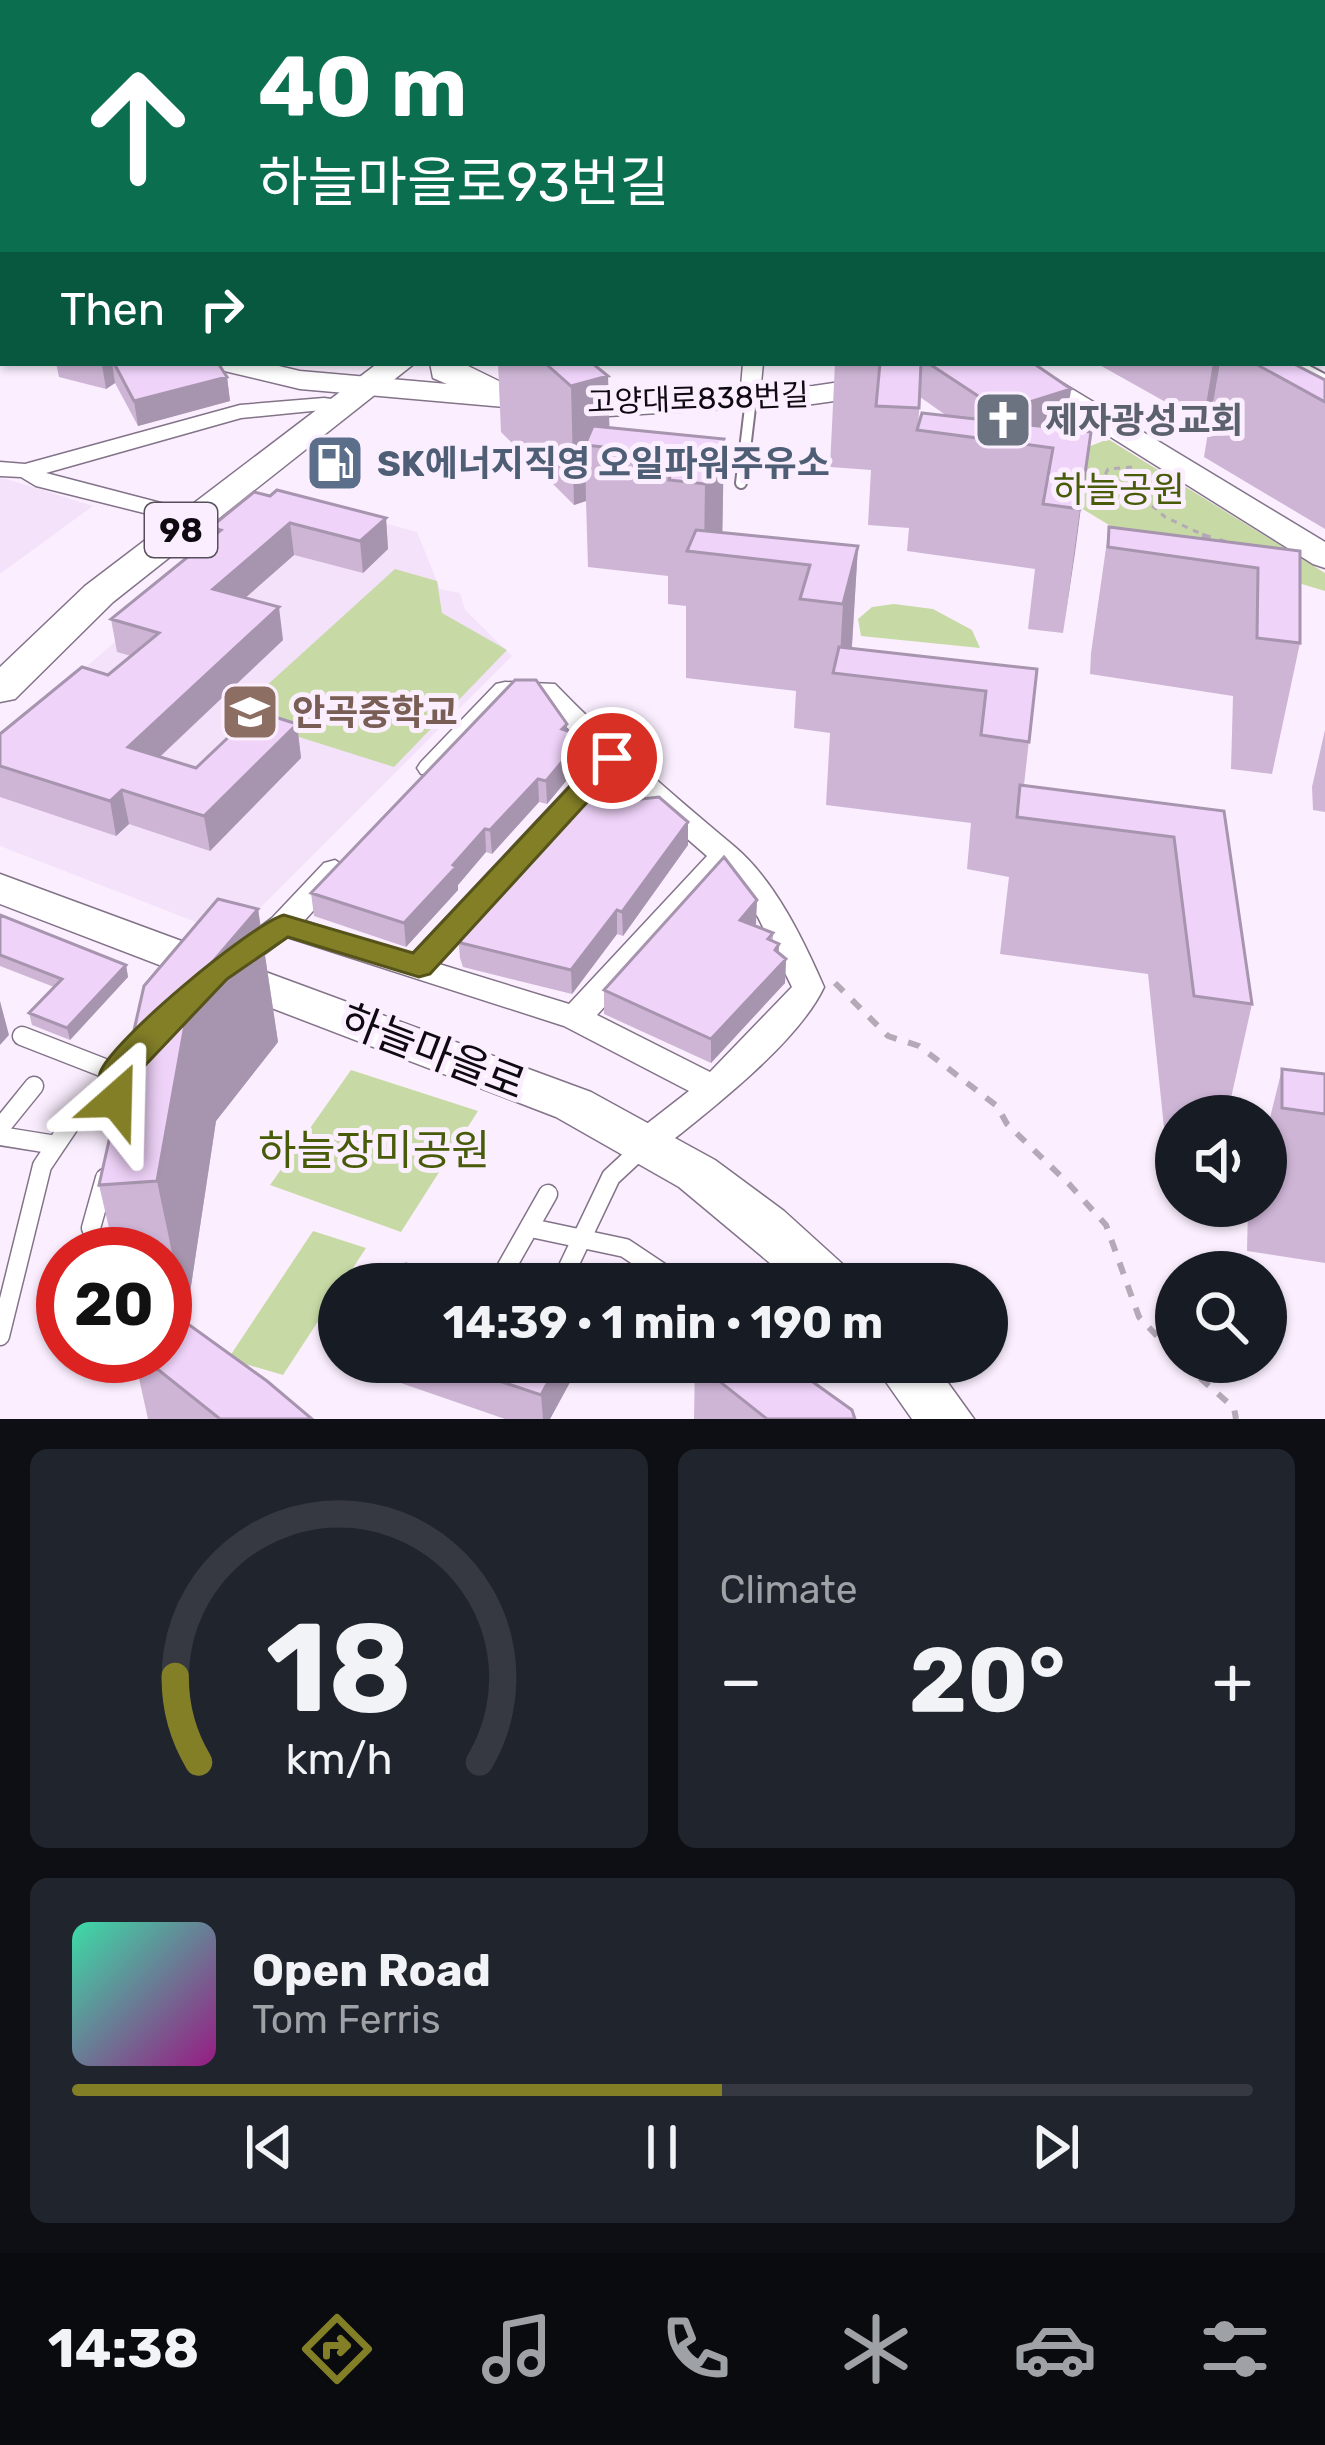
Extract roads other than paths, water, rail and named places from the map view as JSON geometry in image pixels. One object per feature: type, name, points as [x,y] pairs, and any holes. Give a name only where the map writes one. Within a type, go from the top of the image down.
[{"type":"main road","points":[[446,366],[460,381],[507,398]]},
{"type":"main road","points":[[0,655],[172,513],[366,379]]},
{"type":"main road","name":"98","points":[[0,690],[99,594],[366,379]]},
{"type":"street","name":"고양대로838번길","points":[[242,366],[300,380],[366,379],[608,407],[751,399],[905,382],[958,366]]},
{"type":"street","points":[[751,399],[753,366]]},
{"type":"street","points":[[1013,366],[1325,556]]},
{"type":"street","points":[[0,469],[26,471],[366,379]]},
{"type":"street","points":[[26,471],[44,481],[172,513]]},
{"type":"street","points":[[410,791],[505,690],[546,690],[612,758],[726,854],[761,893],[792,943],[808,987],[802,1000],[714,1089],[647,1142]]},
{"type":"street","points":[[419,966],[612,758]]},
{"type":"street","points":[[208,980],[284,926],[362,841]]},
{"type":"street","points":[[575,1018],[726,854]]},
{"type":"street","name":"하늘마을로","points":[[0,888],[208,980],[505,1077],[647,1142],[726,1194],[805,1263]]},
{"type":"street","points":[[284,926],[575,1018],[714,1089]]},
{"type":"street","points":[[917,1383],[946,1419]]},
{"type":"lane","points":[[741,483],[751,399]]},
{"type":"lane","points":[[22,1036],[117,1073]]},
{"type":"lane","points":[[0,1336],[42,1166],[79,1111],[148,1041]]},
{"type":"lane","points":[[117,1073],[116,1100],[140,1111]]},
{"type":"lane","points":[[34,1086],[0,1132],[56,1145]]},
{"type":"lane","points":[[569,1263],[611,1177],[647,1142]]},
{"type":"lane","points":[[91,1227],[112,1151]]},
{"type":"lane","points":[[510,1263],[548,1194]]},
{"type":"lane","points":[[531,1228],[625,1248],[648,1263]]},
{"type":"place","name":"제자광성교회","points":[[1003,420]]},
{"type":"place","name":"SK에너지직영 오일파워주유소","points":[[335,463]]},
{"type":"place","name":"안곡중학교","points":[[250,712]]},
{"type":"park label","name":"하늘공원","points":[[1119,489]]},
{"type":"park label","name":"하늘장미공원","points":[[374,1151]]}]
